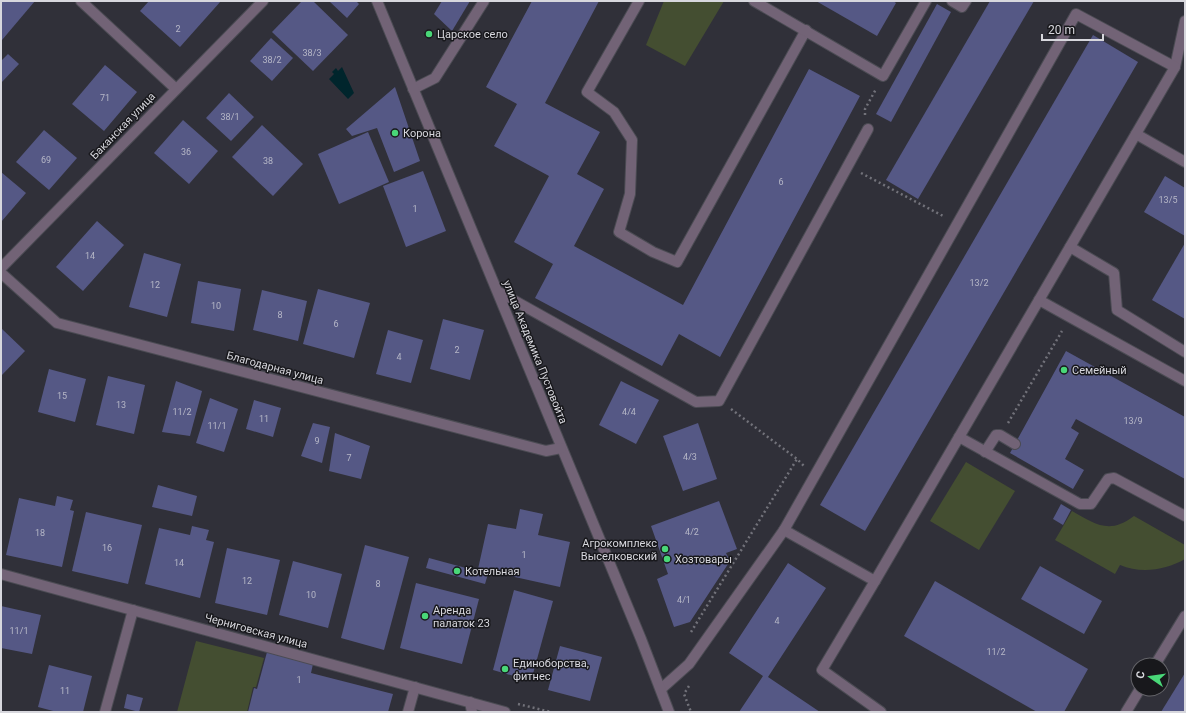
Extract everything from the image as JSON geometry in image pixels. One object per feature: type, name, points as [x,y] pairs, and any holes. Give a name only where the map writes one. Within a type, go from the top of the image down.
[{"type":"street","points":[[81,1],[176,89]]},
{"type":"street","name":"Баканская улица","points":[[1,268],[263,1]]},
{"type":"street","name":"улица Академика Пустовойта","points":[[377,1],[499,292],[561,448],[661,689],[669,712]]},
{"type":"street","points":[[413,89],[435,78],[484,1]]},
{"type":"street","points":[[639,1],[587,92],[614,112],[632,140],[630,194],[619,232],[653,252],[676,262],[806,30]]},
{"type":"street","points":[[754,1],[883,76],[926,1]]},
{"type":"street","points":[[952,1],[962,7],[966,1]]},
{"type":"street","points":[[661,689],[689,664],[784,530],[1076,14],[1175,67]]},
{"type":"street","points":[[881,712],[822,670],[1175,67],[1185,21]]},
{"type":"street","points":[[499,292],[696,402],[719,401],[868,129]]},
{"type":"street","points":[[1136,134],[1185,162]]},
{"type":"street","points":[[1070,247],[1114,273],[1117,310],[1185,352]]},
{"type":"street","name":"Благодарная улица","points":[[1,272],[57,323],[546,451],[561,448]]},
{"type":"street","points":[[1039,300],[1185,381]]},
{"type":"street","points":[[985,452],[993,438],[1000,436],[1015,444]]},
{"type":"street","points":[[959,437],[1080,504],[1091,504],[1108,479],[1114,478],[1185,516]]},
{"type":"street","points":[[784,530],[875,581]]},
{"type":"street","name":"Черниговская улица","points":[[1,574],[415,687],[471,707],[505,712]]},
{"type":"street","points":[[105,712],[133,610]]},
{"type":"street","points":[[1160,657],[1185,616]]},
{"type":"street","points":[[408,712],[415,687]]},
{"type":"street","points":[[1126,712],[1135,697]]},
{"type":"path","points":[[868,129],[865,109],[883,76]]},
{"type":"path","points":[[848,165],[854,170],[958,224]]},
{"type":"path","points":[[1000,436],[1066,324]]},
{"type":"path","points":[[719,401],[797,459],[814,477]]},
{"type":"path","points":[[688,636],[797,459]]},
{"type":"path","points":[[691,682],[684,694],[691,712]]},
{"type":"green space","points":[[664,1],[724,1],[685,66],[646,45]]},
{"type":"green space","points":[[966,462],[1015,491],[979,550],[930,521]]},
{"type":"green space","points":[[1072,511],[1102,526],[1117,525],[1134,516],[1185,545],[1185,559],[1170,566],[1153,570],[1128,568],[1120,565],[1115,574],[1055,540]]},
{"type":"green space","points":[[196,641],[264,658],[256,687],[253,687],[247,712],[177,712]]},
{"type":"water","points":[[342,67],[354,93],[348,99],[329,79],[334,74],[332,72],[336,68],[338,71]]},
{"type":"building","points":[[1,1],[35,1],[2,40],[1,39]]},
{"type":"building","points":[[149,1],[221,1],[180,47],[140,11]]},
{"type":"building","points":[[302,1],[313,1],[348,35],[313,71],[272,32]]},
{"type":"building","points":[[329,1],[356,1],[359,4],[347,18]]},
{"type":"building","points":[[442,1],[470,1],[452,31],[434,14]]},
{"type":"building","points":[[532,1],[599,1],[545,103],[600,132],[577,174],[604,189],[574,246],[683,305],[809,69],[860,96],[720,357],[679,334],[662,366],[535,298],[553,264],[514,242],[549,176],[494,146],[517,104],[486,87]]},
{"type":"building","points":[[816,1],[893,1],[896,3],[877,36]]},
{"type":"building","points":[[990,1],[1034,1],[918,199],[886,180]]},
{"type":"building","points":[[937,4],[951,12],[891,122],[876,114]]},
{"type":"building","points":[[1093,35],[1138,62],[865,531],[820,505]]},
{"type":"building","points":[[271,38],[293,58],[272,81],[250,61]]},
{"type":"building","points":[[8,54],[19,64],[1,83],[1,61]]},
{"type":"building","points":[[105,65],[137,92],[104,131],[72,104]]},
{"type":"building","name":"Корона","points":[[395,87],[420,161],[394,172],[377,128],[352,136],[346,129]]},
{"type":"building","points":[[229,93],[254,117],[231,141],[206,118]]},
{"type":"building","points":[[183,120],[218,151],[189,184],[154,153]]},
{"type":"building","points":[[262,125],[303,164],[273,196],[232,157]]},
{"type":"building","points":[[44,130],[77,158],[49,190],[16,162]]},
{"type":"building","points":[[368,132],[389,182],[339,204],[318,154]]},
{"type":"building","points":[[423,171],[446,231],[406,247],[383,186]]},
{"type":"building","points":[[1,172],[26,193],[1,222]]},
{"type":"building","points":[[1165,176],[1185,188],[1185,236],[1144,212]]},
{"type":"building","points":[[97,221],[124,245],[83,291],[56,267]]},
{"type":"building","points":[[1185,243],[1185,319],[1152,300]]},
{"type":"building","points":[[144,253],[181,264],[167,317],[129,307]]},
{"type":"building","points":[[198,281],[241,289],[234,331],[191,323]]},
{"type":"building","points":[[318,289],[370,303],[354,358],[303,344]]},
{"type":"building","points":[[262,290],[307,301],[298,341],[253,330]]},
{"type":"building","points":[[443,319],[484,330],[470,380],[430,369]]},
{"type":"building","points":[[1,328],[25,351],[1,376]]},
{"type":"building","points":[[388,330],[423,340],[411,383],[376,374]]},
{"type":"building","points":[[1066,351],[1185,417],[1185,479],[1076,419],[1071,428],[1079,433],[1065,459],[1084,470],[1073,489],[1010,453]]},
{"type":"building","points":[[49,369],[86,379],[75,422],[38,412]]},
{"type":"building","points":[[108,376],[145,385],[134,434],[96,425]]},
{"type":"building","points":[[176,381],[202,391],[190,436],[162,432]]},
{"type":"building","points":[[621,381],[659,400],[636,444],[599,425]]},
{"type":"building","points":[[210,398],[238,409],[224,452],[196,443]]},
{"type":"building","points":[[254,400],[281,408],[273,437],[246,429]]},
{"type":"building","points":[[313,423],[330,427],[322,463],[301,456]]},
{"type":"building","points":[[698,423],[717,479],[683,491],[663,436]]},
{"type":"building","points":[[335,433],[370,446],[361,479],[329,471]]},
{"type":"building","points":[[158,485],[197,496],[192,516],[152,507]]},
{"type":"building","points":[[57,496],[73,500],[70,510],[74,511],[62,567],[6,555],[19,498],[55,506]]},
{"type":"building","points":[[719,501],[737,549],[726,553],[730,561],[690,622],[674,627],[657,579],[668,574],[651,526]]},
{"type":"building","points":[[1061,504],[1071,510],[1063,525],[1053,519]]},
{"type":"building","points":[[520,509],[543,514],[538,535],[570,542],[560,587],[478,569],[488,524],[516,529]]},
{"type":"building","points":[[86,512],[142,525],[128,584],[72,571]]},
{"type":"building","points":[[192,526],[209,530],[206,540],[214,542],[200,598],[145,584],[159,528],[190,535]]},
{"type":"building","points":[[365,545],[409,557],[384,650],[341,638]]},
{"type":"building","points":[[227,548],[280,560],[267,615],[215,603]]},
{"type":"building","name":"Котельная","points":[[429,558],[488,574],[485,584],[426,568]]},
{"type":"building","points":[[293,561],[342,574],[328,628],[279,615]]},
{"type":"building","points":[[788,563],[826,588],[768,677],[820,712],[739,712],[763,676],[729,653]]},
{"type":"building","points":[[1040,566],[1102,601],[1084,634],[1021,599]]},
{"type":"building","points":[[935,581],[1088,669],[1064,712],[1037,712],[904,636]]},
{"type":"building","points":[[416,583],[479,599],[462,664],[400,648]]},
{"type":"building","points":[[514,590],[553,601],[531,681],[493,670]]},
{"type":"building","points":[[1,606],[41,615],[32,654],[1,648]]},
{"type":"building","points":[[560,646],[602,657],[590,701],[548,690]]},
{"type":"building","points":[[267,652],[313,664],[311,673],[393,694],[388,712],[248,712],[254,688],[257,689]]},
{"type":"building","points":[[49,665],[92,676],[83,712],[57,712],[38,707]]},
{"type":"building","points":[[1185,673],[1185,712],[1161,712]]},
{"type":"building","points":[[127,694],[143,698],[139,712],[124,708]]},
{"type":"place","name":"Царское село","points":[[429,34]]},
{"type":"place","name":"Корона","points":[[395,133]]},
{"type":"place","name":"Семейный","points":[[1064,370]]},
{"type":"place","name":"Агрокомплекс Выселковский","points":[[665,549]]},
{"type":"place","name":"Хозтовары","points":[[667,559]]},
{"type":"place","name":"Котельная","points":[[457,571]]},
{"type":"place","name":"Аренда палаток 23","points":[[425,616]]},
{"type":"place","name":"Единоборства, фитнес","points":[[505,669]]}]
